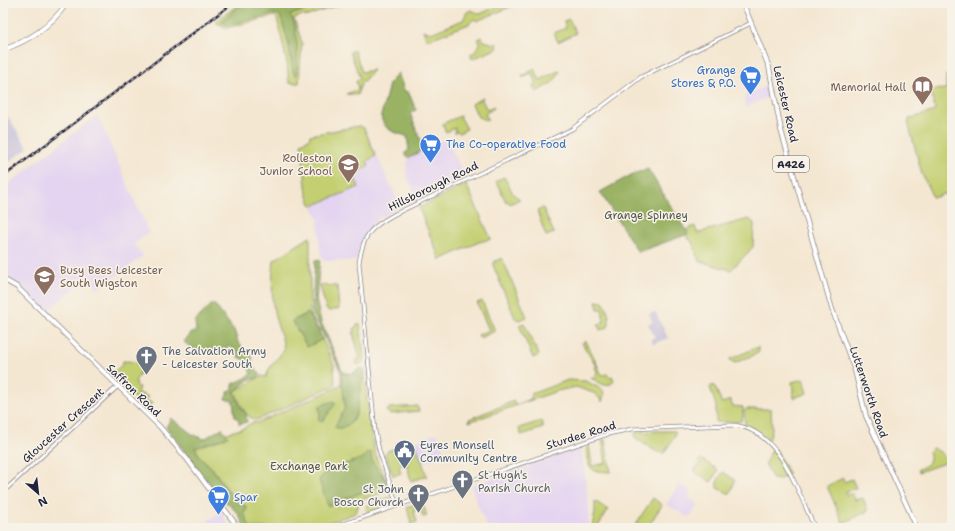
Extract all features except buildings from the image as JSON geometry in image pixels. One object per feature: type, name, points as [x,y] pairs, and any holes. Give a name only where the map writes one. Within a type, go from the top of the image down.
[{"type":"main road","points":[[3,50],[25,41],[40,32],[58,15],[67,3]]},
{"type":"main road","name":"Leicester Road","points":[[743,3],[769,67],[781,130],[838,326]]},
{"type":"main road","name":"Saffron Road","points":[[3,279],[17,288],[117,387],[143,409],[177,447],[237,528]]},
{"type":"main road","name":"Lutterworth Road","points":[[838,326],[855,371],[866,416],[917,528]]},
{"type":"street","name":"Hillsborough Road","points":[[397,505],[379,450],[374,422],[359,263],[363,242],[368,233],[378,223],[395,214],[572,129],[640,77],[750,23]]},
{"type":"street","name":"Gloucester Crescent","points":[[3,492],[117,387]]},
{"type":"street","name":"Sturdee Road","points":[[332,528],[616,432],[632,429],[737,426],[744,427],[762,436],[775,448],[815,528]]},
{"type":"shaded area","points":[[768,86],[769,96],[745,108],[744,96]]},
{"type":"shaded area","points":[[3,109],[28,148],[3,166]]},
{"type":"shaded area","points":[[97,115],[149,233],[134,244],[143,256],[98,289],[89,277],[46,312],[25,290],[3,273],[3,188]]},
{"type":"shaded area","name":"Rolleston Junior School","points":[[359,126],[364,128],[399,204],[399,208],[379,218],[366,233],[359,247],[356,261],[324,261],[320,252],[318,218],[307,194],[301,143],[309,139],[310,135]]},
{"type":"shaded area","points":[[446,138],[462,171],[460,178],[417,198],[407,175],[406,167],[410,156]]},
{"type":"shaded area","points":[[654,312],[656,313],[668,338],[653,344],[651,339],[655,337],[648,324],[653,322],[649,314]]},
{"type":"shaded area","points":[[437,433],[445,455],[423,463],[415,442]]},
{"type":"shaded area","points":[[581,448],[589,507],[588,524],[573,528],[490,528],[485,523],[471,487],[473,485]]},
{"type":"shaded area","points":[[679,484],[690,491],[689,498],[698,504],[691,516],[686,517],[680,512],[666,505]]},
{"type":"shaded area","points":[[222,512],[230,528],[211,528],[208,520]]},
{"type":"green space","points":[[240,3],[345,3],[305,17],[304,15],[294,18],[302,43],[299,83],[289,83],[287,63],[277,18],[275,16],[227,28],[215,22]]},
{"type":"green space","points":[[242,3],[330,3],[290,15],[295,26],[298,54],[296,76],[293,72],[288,41],[280,15],[273,14],[228,25],[221,22]]},
{"type":"green space","points":[[505,3],[520,3],[477,21],[474,19],[469,24],[430,39],[426,38],[423,30],[431,33],[463,20],[467,12],[471,10],[480,14]]},
{"type":"green space","points":[[569,19],[576,33],[558,42],[554,33],[566,28],[564,21]]},
{"type":"green space","points":[[482,37],[484,41],[494,44],[496,43],[498,48],[472,59],[470,54],[474,53],[479,44],[478,39]]},
{"type":"green space","points":[[354,50],[362,72],[373,70],[361,84],[357,95],[346,94],[358,89],[356,81],[360,78],[350,52]]},
{"type":"green space","points":[[534,69],[540,80],[560,70],[554,81],[536,92],[533,86],[537,83],[531,73],[523,78],[522,76]]},
{"type":"green space","points":[[398,73],[405,92],[408,91],[416,110],[410,113],[418,135],[426,146],[424,149],[409,158],[404,154],[409,150],[407,136],[387,128],[382,121],[381,116],[389,84]]},
{"type":"green space","points":[[946,75],[952,79],[952,191],[933,198],[922,174],[908,122],[910,122],[909,119],[935,111],[931,90],[946,89]]},
{"type":"green space","points":[[483,97],[482,100],[487,110],[493,106],[494,108],[485,114],[488,121],[478,117],[472,104]]},
{"type":"green space","points":[[460,116],[467,129],[459,133],[457,131],[454,133],[455,128],[446,132],[442,124]]},
{"type":"green space","points":[[359,126],[364,128],[376,156],[367,161],[369,166],[353,174],[359,187],[312,206],[307,194],[301,143],[309,139],[310,135]]},
{"type":"green space","name":"Grange Spinney","points":[[648,169],[688,234],[638,252],[600,192],[633,174]]},
{"type":"green space","points":[[504,177],[514,195],[520,199],[510,204],[508,201],[506,202],[496,181]]},
{"type":"green space","points":[[466,184],[491,239],[479,242],[440,260],[419,208]]},
{"type":"green space","points":[[543,208],[554,233],[546,236],[537,211]]},
{"type":"green space","points":[[749,219],[754,223],[753,247],[731,270],[699,261],[692,242],[685,235],[688,234],[686,230],[695,226],[697,233]]},
{"type":"green space","points":[[310,237],[310,312],[334,365],[335,385],[257,420],[253,419],[246,413],[235,391],[262,376],[266,377],[269,369],[284,350],[282,337],[275,317],[272,295],[274,260]]},
{"type":"green space","points":[[502,258],[527,317],[519,320],[515,318],[493,265],[494,262]]},
{"type":"green space","points":[[320,259],[316,300],[321,322],[343,373],[352,374],[361,368],[364,370],[356,415],[350,424],[341,428],[336,428],[335,426],[345,408],[341,372],[312,311],[315,260]]},
{"type":"green space","points":[[320,285],[337,286],[339,309],[329,311],[326,309]]},
{"type":"green space","points":[[482,301],[495,331],[480,338],[478,335],[489,330],[477,303]]},
{"type":"green space","points":[[596,301],[603,302],[608,311],[609,318],[608,327],[600,330],[598,324],[604,322],[602,309],[598,309]]},
{"type":"green space","points":[[214,304],[234,330],[238,342],[252,357],[252,365],[260,374],[258,378],[248,380],[234,392],[241,408],[246,414],[247,422],[239,424],[239,420],[235,417],[233,401],[225,399],[229,391],[233,389],[233,384],[250,375],[251,373],[247,365],[247,361],[237,356],[238,352],[229,346],[219,352],[206,353],[194,349],[184,342],[190,334],[196,331],[195,321],[211,305]]},
{"type":"green space","points":[[308,313],[323,339],[307,347],[292,321]]},
{"type":"green space","points":[[524,323],[539,355],[533,358],[519,325]]},
{"type":"green space","points":[[360,324],[364,360],[361,364],[357,365],[356,360],[360,358],[353,333],[355,333],[354,329],[357,325]]},
{"type":"green space","points":[[586,341],[602,375],[607,374],[609,377],[612,376],[614,380],[611,384],[604,385],[591,378],[594,379],[597,372],[595,367],[597,365],[594,363],[582,343]]},
{"type":"green space","points":[[758,347],[758,353],[735,363],[730,359]]},
{"type":"green space","points":[[123,361],[143,362],[144,366],[135,382],[137,383],[136,386],[139,387],[137,392],[148,397],[145,400],[152,403],[147,410],[110,375],[122,365]]},
{"type":"green space","name":"Exchange Park","points":[[361,368],[365,370],[370,427],[377,460],[387,484],[386,492],[360,500],[356,513],[313,528],[250,528],[238,504],[212,468],[200,457],[193,443],[244,428],[253,422],[257,423],[338,387],[341,385],[341,372],[352,374]]},
{"type":"green space","points":[[803,379],[807,393],[794,398],[792,382]]},
{"type":"green space","points":[[568,380],[586,381],[603,390],[604,395],[602,402],[596,394],[576,387],[557,391],[469,422],[469,419],[514,401],[516,405],[531,399],[531,394]]},
{"type":"green space","points":[[714,385],[722,403],[731,400],[732,406],[743,407],[742,420],[739,422],[716,422],[716,406],[710,387]]},
{"type":"green space","points":[[334,401],[336,403],[323,421],[320,422],[318,420],[320,414],[319,406]]},
{"type":"green space","points":[[417,406],[419,411],[390,414],[386,411],[390,408]]},
{"type":"green space","points":[[746,409],[771,409],[772,429],[769,441],[745,424],[744,411]]},
{"type":"green space","points":[[171,418],[192,434],[204,439],[222,428],[228,437],[195,448],[200,457],[212,468],[233,499],[238,504],[245,505],[247,509],[244,513],[250,528],[245,528],[238,513],[216,493],[166,427]]},
{"type":"green space","points":[[541,421],[543,428],[521,435],[519,428]]},
{"type":"green space","points":[[675,431],[675,436],[664,453],[657,452],[635,438],[635,433],[637,432]]},
{"type":"green space","points":[[602,440],[605,440],[611,472],[595,471],[589,466],[586,450],[589,445],[592,466],[606,463]]},
{"type":"green space","points":[[415,442],[427,476],[411,481],[408,469],[409,466],[404,464],[399,466],[401,473],[393,476],[385,454],[387,451]]},
{"type":"green space","points":[[775,448],[789,474],[778,480],[773,479],[765,463],[772,450]]},
{"type":"green space","points":[[932,448],[941,453],[947,462],[919,472],[918,469],[929,463],[929,451]]},
{"type":"green space","points":[[371,452],[372,461],[387,482],[328,506],[319,480],[327,470],[363,458],[367,453]]},
{"type":"green space","points":[[701,459],[718,470],[711,482],[694,471],[700,463],[698,461]]},
{"type":"green space","points":[[723,472],[735,480],[730,494],[717,488],[717,482]]},
{"type":"green space","points":[[843,478],[844,482],[852,479],[856,488],[845,492],[846,495],[853,494],[855,500],[863,498],[868,511],[843,523],[827,486]]},
{"type":"green space","points":[[390,497],[393,504],[392,506],[370,513],[367,512],[366,506]]},
{"type":"green space","points":[[653,498],[662,505],[647,528],[636,528],[636,523]]},
{"type":"green space","points":[[595,501],[608,510],[597,528],[592,528],[595,511]]},
{"type":"green space","points":[[418,503],[423,504],[427,516],[423,517],[420,508],[415,508],[414,512],[417,522],[411,524],[407,507]]},
{"type":"railway","points":[[3,177],[233,3]]},
{"type":"place","name":"Grange Stores & P.O.","points":[[751,96]]},
{"type":"place","name":"Memorial Hall","points":[[922,106]]},
{"type":"place","name":"The Co-operative Food","points":[[430,164]]},
{"type":"place","name":"Rolleston Junior School","points":[[348,184]]},
{"type":"place","name":"Busy Bees Leicester South Wigston","points":[[44,296]]},
{"type":"place","name":"The Salvation Army - Leicester South","points":[[146,376]]},
{"type":"place","name":"Eyres Monsell Community Centre","points":[[404,470]]},
{"type":"place","name":"St Hugh's Parish Church","points":[[462,500]]},
{"type":"place","name":"St John Bosco Church","points":[[419,514]]},
{"type":"place","name":"Spar","points":[[218,516]]}]
